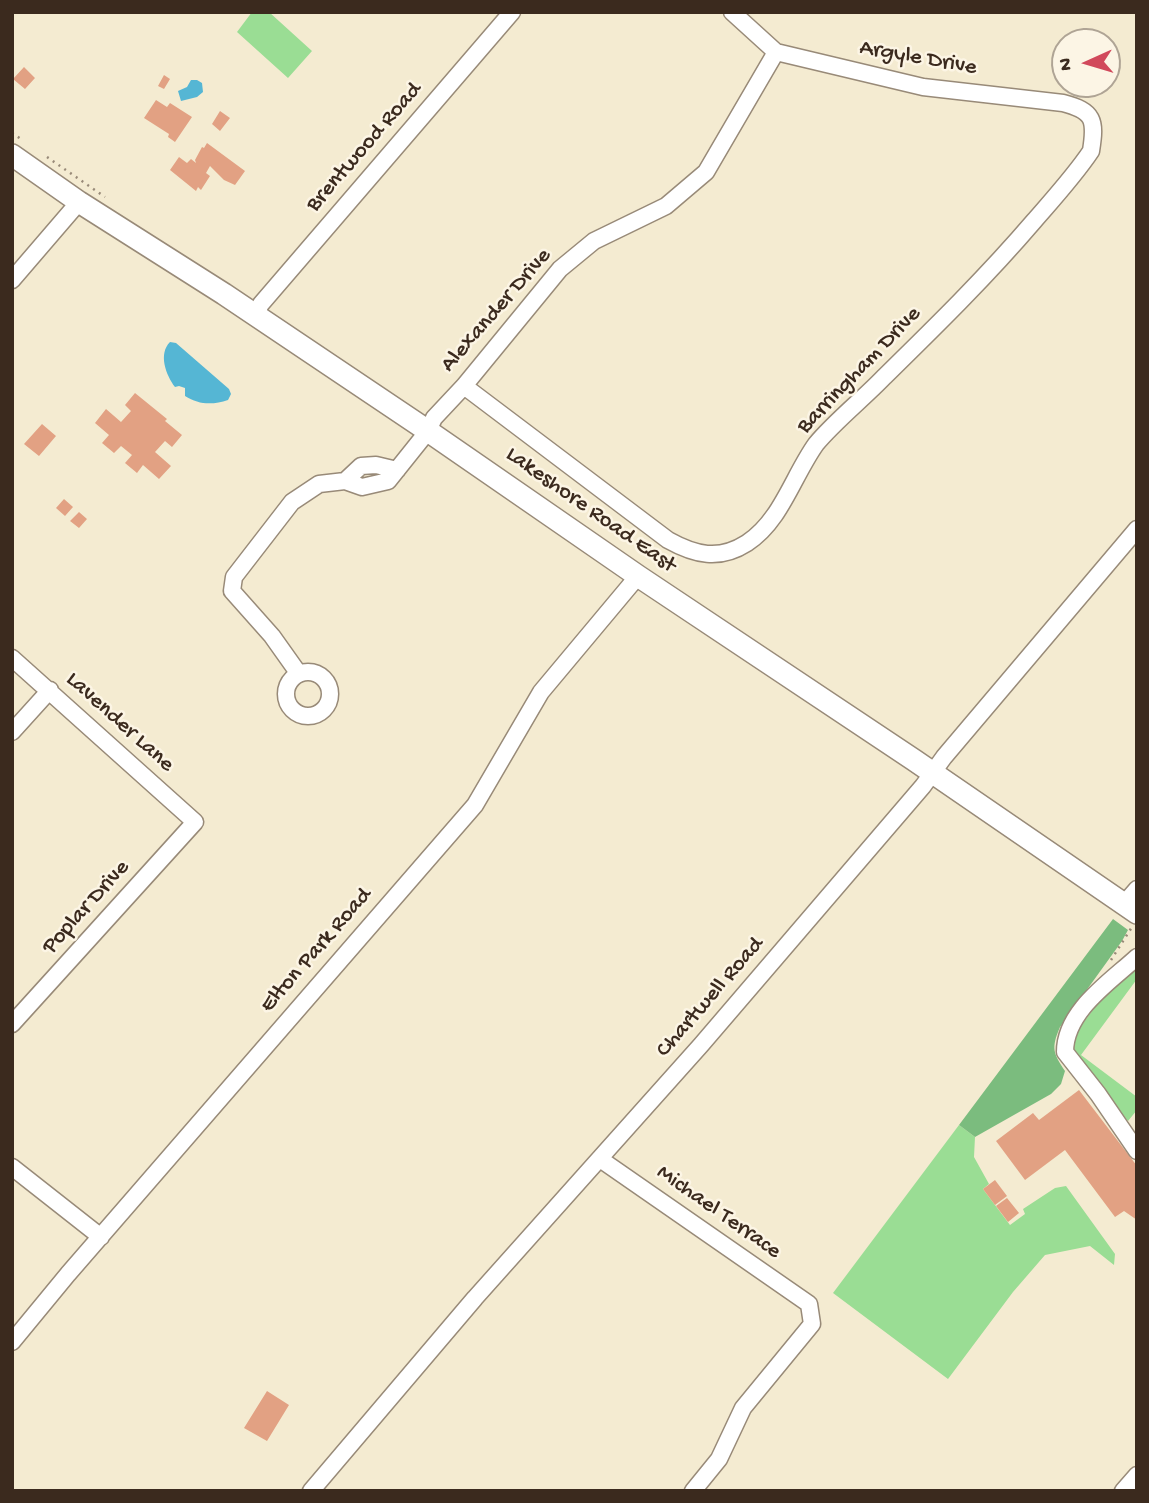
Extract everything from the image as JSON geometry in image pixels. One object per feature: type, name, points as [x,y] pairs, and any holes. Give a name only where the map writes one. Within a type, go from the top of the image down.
[{"type":"main road","name":"Lakeshore Road East","points":[[12,155],[79,202],[256,315],[638,576],[1134,906]]},
{"type":"street","name":"Brentwood Road","points":[[256,315],[261,304],[512,12]]},
{"type":"street","name":"Argyle Drive","points":[[732,12],[776,52],[923,87],[1079,107],[1095,126],[1094,134]]},
{"type":"street","name":"Alexander Drive","points":[[299,674],[272,636],[232,592],[234,577],[292,502],[318,484],[345,481],[362,487],[388,481],[429,431],[434,418],[464,386],[560,269],[594,241],[666,206],[706,172],[776,52]]},
{"type":"street","name":"Barringham Drive","points":[[464,386],[668,540],[686,550],[705,555],[730,552],[747,544],[771,520],[817,444],[989,272],[1084,162],[1091,150],[1094,134]]},
{"type":"street","points":[[12,280],[79,202]]},
{"type":"street","name":"Chartwell Road","points":[[310,1491],[475,1298],[701,1045],[934,773],[941,761],[1137,529]]},
{"type":"street","name":"Elton Park Road","points":[[12,1342],[475,805],[541,692],[638,576]]},
{"type":"street","name":"Lavender Lane","points":[[12,658],[195,822]]},
{"type":"street","points":[[12,732],[50,690]]},
{"type":"street","name":"Poplar Drive","points":[[12,1024],[195,822]]},
{"type":"street","points":[[1137,957],[1094,996],[1075,1020],[1068,1034],[1065,1052],[1137,1151]]},
{"type":"street","name":"Michael Terrace","points":[[600,1159],[809,1304],[812,1324],[743,1408],[719,1459],[693,1491]]},
{"type":"street","points":[[12,1167],[101,1237]]},
{"type":"street","points":[[1123,1491],[1137,1475]]},
{"type":"path","points":[[1107,965],[1134,906]]},
{"type":"green space","points":[[252,12],[269,12],[312,51],[288,78],[237,32]]},
{"type":"green space","points":[[1113,919],[1128,930],[1057,1034],[1055,1050],[1065,1071],[1061,1084],[1051,1094],[975,1137],[959,1125]]},
{"type":"green space","points":[[1137,968],[1137,979],[1081,1055],[1137,1097],[1137,1110],[1128,1121],[1071,1054],[1071,1039],[1104,995]]},
{"type":"green space","points":[[959,1125],[975,1137],[974,1157],[989,1184],[983,1189],[1010,1225],[1025,1214],[1023,1209],[1055,1188],[1066,1186],[1115,1254],[1114,1265],[1090,1246],[1045,1255],[1013,1292],[948,1379],[833,1293]]},
{"type":"water","points":[[191,80],[202,83],[203,92],[197,97],[181,101],[178,91],[187,87]]},
{"type":"water","points":[[170,342],[176,343],[229,389],[231,394],[228,400],[201,403],[185,396],[185,388],[175,387],[166,371],[164,358],[164,352]]},
{"type":"building","points":[[24,67],[35,78],[25,89],[13,79]]},
{"type":"building","points":[[164,75],[170,79],[164,89],[158,86]]},
{"type":"building","points":[[156,100],[167,107],[170,103],[192,117],[175,142],[168,137],[169,134],[144,118]]},
{"type":"building","points":[[220,111],[230,118],[220,131],[212,124]]},
{"type":"building","points":[[207,143],[245,171],[235,185],[224,180],[210,166],[206,173],[210,176],[201,190],[198,187],[196,191],[170,170],[179,157],[187,163],[191,159],[196,163],[202,147]]},
{"type":"building","points":[[135,393],[182,435],[172,447],[165,441],[155,452],[171,466],[159,479],[143,465],[137,473],[125,463],[132,455],[121,446],[114,453],[102,443],[109,435],[95,423],[106,409],[121,422],[131,411],[125,405]]},
{"type":"building","points":[[42,424],[56,436],[39,456],[24,444]]},
{"type":"building","points":[[64,499],[73,507],[65,516],[56,508]]},
{"type":"building","points":[[79,512],[87,519],[79,528],[70,521]]},
{"type":"building","points":[[1079,1090],[1137,1166],[1137,1220],[1124,1211],[1115,1217],[1065,1150],[1025,1180],[996,1141],[1033,1113],[1039,1120]]},
{"type":"building","points":[[995,1180],[1007,1196],[995,1205],[983,1189]]},
{"type":"building","points":[[1007,1198],[1019,1213],[1008,1222],[996,1206]]},
{"type":"building","points":[[267,1391],[289,1405],[267,1441],[244,1428]]}]
